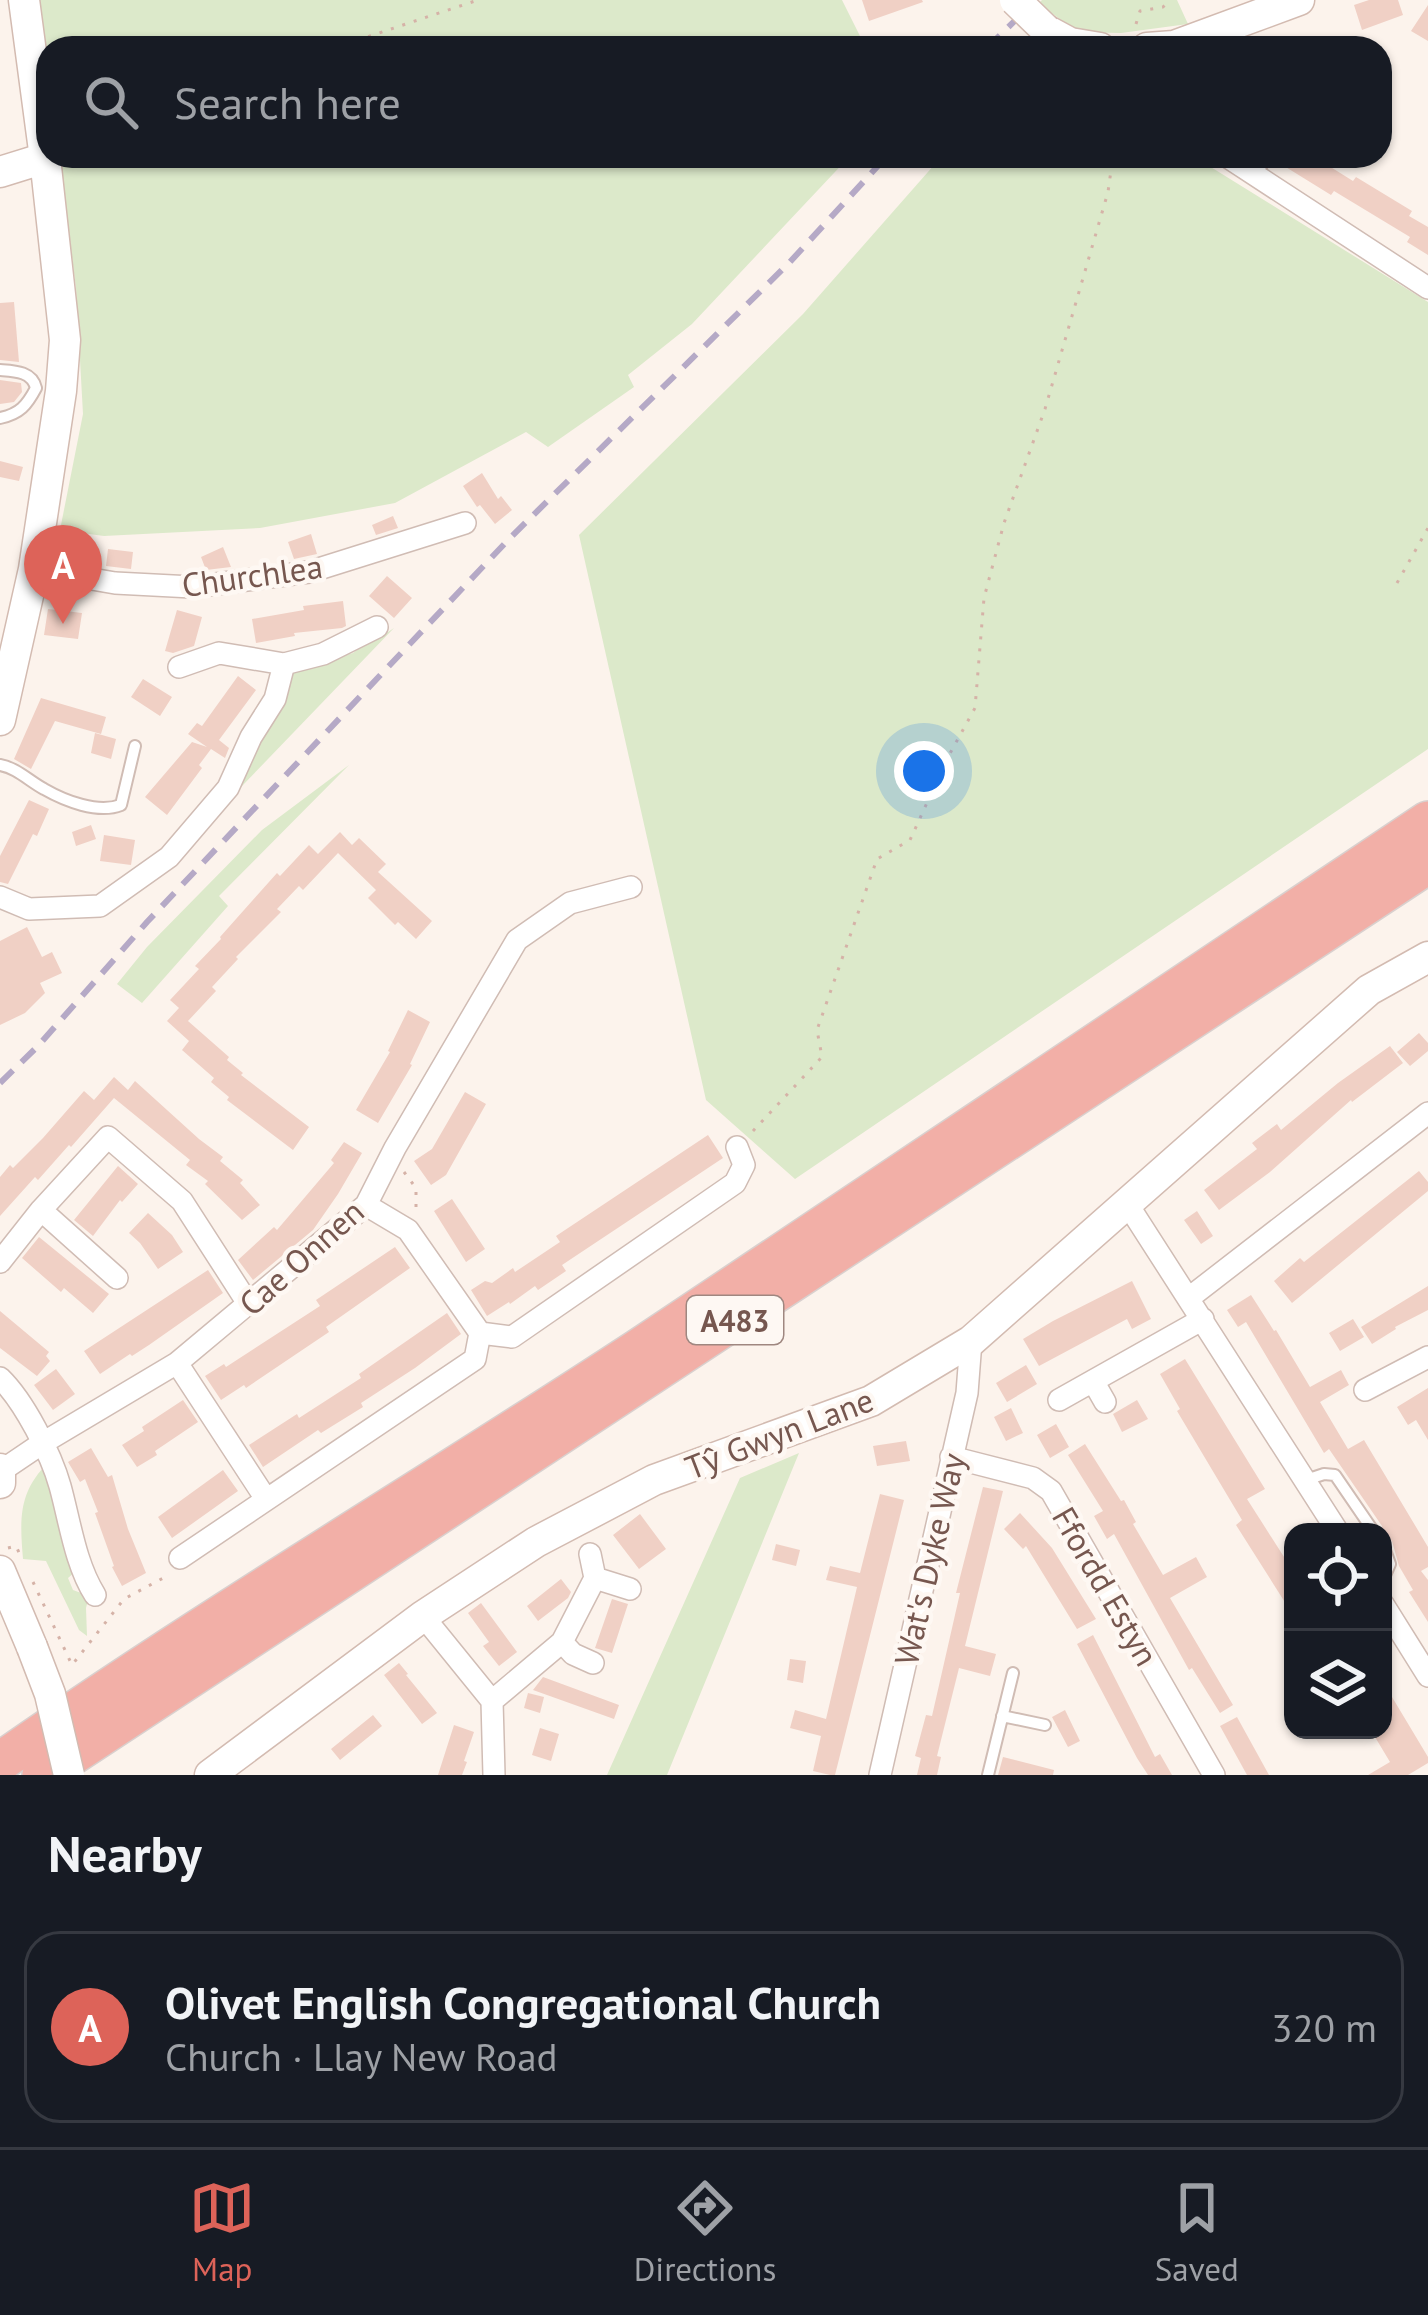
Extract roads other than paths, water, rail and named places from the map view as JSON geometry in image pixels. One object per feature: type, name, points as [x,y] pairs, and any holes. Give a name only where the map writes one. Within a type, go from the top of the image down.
[{"type":"highway","name":"A483","points":[[0,1762],[99,1693],[636,1350],[1428,821]]},
{"type":"highway","name":"A483","points":[[42,1775],[1428,864]]},
{"type":"street","points":[[24,0],[36,90]]},
{"type":"street","points":[[1015,0],[1057,36]]},
{"type":"street","points":[[1180,36],[1299,0]]},
{"type":"street","points":[[0,172],[36,161]]},
{"type":"street","points":[[0,720],[34,568],[48,388],[65,340],[46,168]]},
{"type":"street","points":[[1264,168],[1428,288]]},
{"type":"street","name":"Churchlea","points":[[34,568],[115,583],[192,587],[309,572],[465,523]]},
{"type":"street","points":[[179,667],[219,653],[284,664],[323,654],[377,627]]},
{"type":"street","points":[[0,897],[29,909],[100,906],[169,857],[228,788],[250,737],[275,699],[284,664]]},
{"type":"street","name":"Cae Onnen","points":[[0,1470],[177,1363],[366,1205],[517,940],[570,903],[631,887]]},
{"type":"street","name":"Tŷ Gwyn Lane","points":[[210,1775],[423,1616],[536,1541],[653,1480],[872,1401],[971,1341],[1369,990],[1428,957]]},
{"type":"street","points":[[1189,1298],[1428,1113]]},
{"type":"street","points":[[2,1254],[108,1137],[182,1201],[249,1305]]},
{"type":"street","points":[[480,1333],[512,1337],[735,1183],[744,1165],[742,1142]]},
{"type":"street","points":[[1128,1204],[1332,1523]]},
{"type":"street","points":[[174,1567],[266,1499],[475,1359],[480,1333],[408,1230],[366,1205]]},
{"type":"street","points":[[41,1210],[117,1278]]},
{"type":"street","points":[[1059,1400],[1203,1319]]},
{"type":"street","name":"Wat's Dyke Way","points":[[880,1775],[967,1393],[971,1341]]},
{"type":"street","points":[[1365,1390],[1428,1357]]},
{"type":"street","points":[[177,1363],[266,1499]]},
{"type":"street","points":[[0,1378],[23,1404],[58,1478],[85,1584]]},
{"type":"street","points":[[1093,1381],[1105,1402]]},
{"type":"street","name":"Ffordd Estyn","points":[[951,1457],[1033,1478],[1052,1491],[1214,1775]]},
{"type":"street","points":[[0,1470],[0,1484]]},
{"type":"street","points":[[492,1701],[562,1642],[596,1578],[590,1554]]},
{"type":"street","points":[[0,1570],[50,1694],[69,1775]]},
{"type":"street","points":[[596,1578],[630,1589]]},
{"type":"street","points":[[423,1616],[492,1701],[494,1775]]},
{"type":"street","points":[[1392,1618],[1428,1676]]},
{"type":"street","points":[[562,1642],[573,1654],[593,1663]]},
{"type":"lane","points":[[0,370],[25,374],[48,388],[18,413],[0,418]]},
{"type":"lane","points":[[0,765],[71,801],[116,809],[121,805],[135,746]]},
{"type":"lane","points":[[1306,1480],[1335,1475],[1368,1523]]},
{"type":"lane","points":[[988,1775],[1013,1673]]},
{"type":"lane","points":[[1002,1716],[1045,1725]]},
{"type":"railway","points":[[999,36],[1036,0]]},
{"type":"railway","points":[[0,1083],[509,539],[789,263],[876,168]]},
{"type":"place","name":"Olivet English Congregational Church","points":[[63,624]]}]
